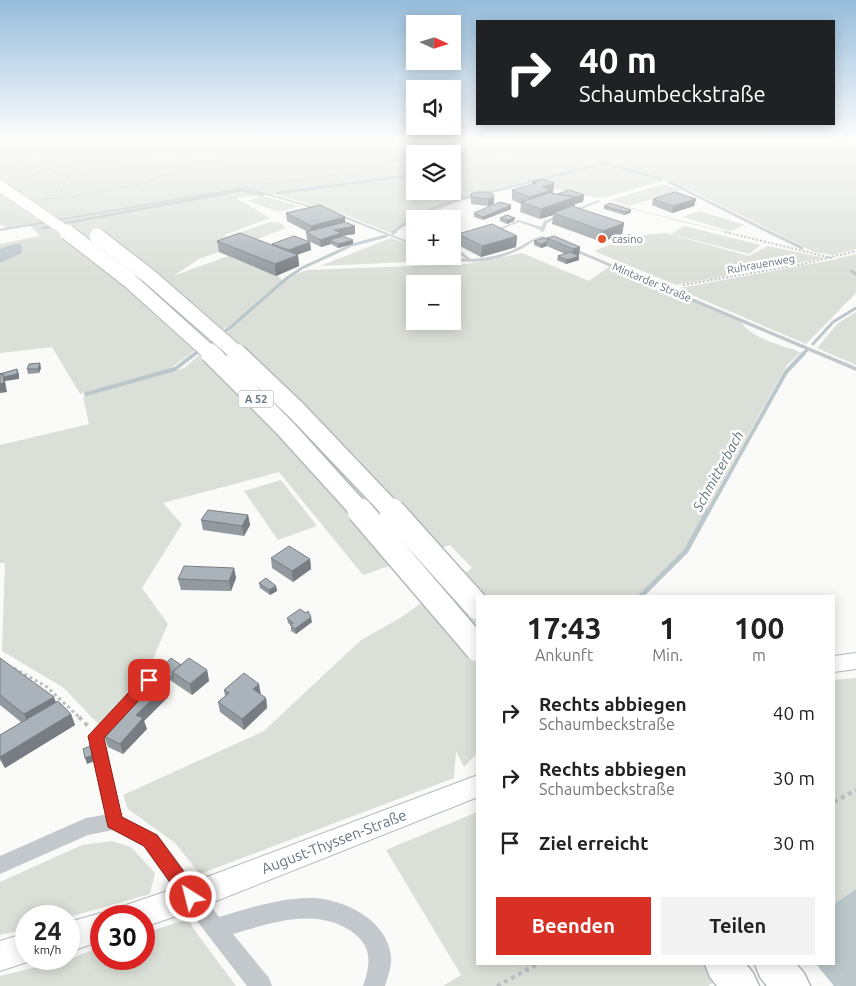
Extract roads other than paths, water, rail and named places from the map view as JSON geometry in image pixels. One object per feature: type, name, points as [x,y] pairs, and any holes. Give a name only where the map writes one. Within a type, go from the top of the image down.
[{"type":"highway","name":"A 52","points":[[11,185],[52,221],[108,263],[152,300],[220,362],[351,501],[476,647]]},
{"type":"highway","name":"A 52","points":[[14,185],[60,210],[98,237],[204,324],[324,439],[476,605]]},
{"type":"highway","points":[[724,965],[740,986]]},
{"type":"highway","points":[[775,965],[791,986]]},
{"type":"main road","points":[[835,664],[856,661]]},
{"type":"main road","name":"August-Thyssen-Straße","points":[[191,897],[476,787]]},
{"type":"main road","points":[[155,909],[191,897]]},
{"type":"main road","points":[[0,956],[15,951]]},
{"type":"street","points":[[0,865],[86,827],[114,822],[151,840],[191,897],[261,986]]},
{"type":"street","points":[[216,928],[283,910],[314,908],[345,914],[378,943],[381,963],[374,986]]},
{"type":"lane","points":[[0,230],[244,188],[340,214],[406,241]]},
{"type":"lane","points":[[572,211],[599,201]]},
{"type":"lane","points":[[540,238],[545,222],[563,215]]},
{"type":"lane","points":[[488,233],[519,221],[542,230]]},
{"type":"lane","points":[[461,234],[469,232]]},
{"type":"lane","points":[[461,261],[511,252],[540,238],[560,244]]},
{"type":"lane","name":"Mintarder Straße","points":[[567,247],[856,368]]},
{"type":"lane","points":[[461,253],[470,260]]},
{"type":"lane","points":[[114,822],[96,736],[136,694]]},
{"type":"waterway","name":"Schmitterbach","points":[[278,193],[338,185]]},
{"type":"waterway","name":"Schmitterbach","points":[[483,194],[518,185]]},
{"type":"waterway","name":"Schmitterbach","points":[[675,185],[769,232]]},
{"type":"waterway","name":"Schmitterbach","points":[[61,224],[243,190],[262,195]]},
{"type":"waterway","name":"Schmitterbach","points":[[466,198],[476,195]]},
{"type":"waterway","name":"Schmitterbach","points":[[461,196],[466,198]]},
{"type":"waterway","points":[[395,232],[393,233],[418,215],[466,198]]},
{"type":"waterway","name":"Schmitterbach","points":[[43,228],[54,226]]},
{"type":"waterway","name":"Schmitterbach","points":[[769,232],[802,248]]},
{"type":"waterway","points":[[195,354],[232,326],[287,278],[302,268],[352,245],[386,236]]},
{"type":"waterway","name":"Schmitterbach","points":[[851,271],[856,274]]},
{"type":"waterway","points":[[813,344],[833,322],[856,308]]},
{"type":"waterway","name":"Schmitterbach","points":[[804,353],[807,350]]},
{"type":"waterway","points":[[86,394],[175,369],[196,353]]},
{"type":"waterway","name":"Schmitterbach","points":[[708,512],[786,372],[804,353]]},
{"type":"waterway","name":"Schmitterbach","points":[[642,595],[686,551],[708,511]]},
{"type":"place","name":"casino","points":[[602,239]]}]
